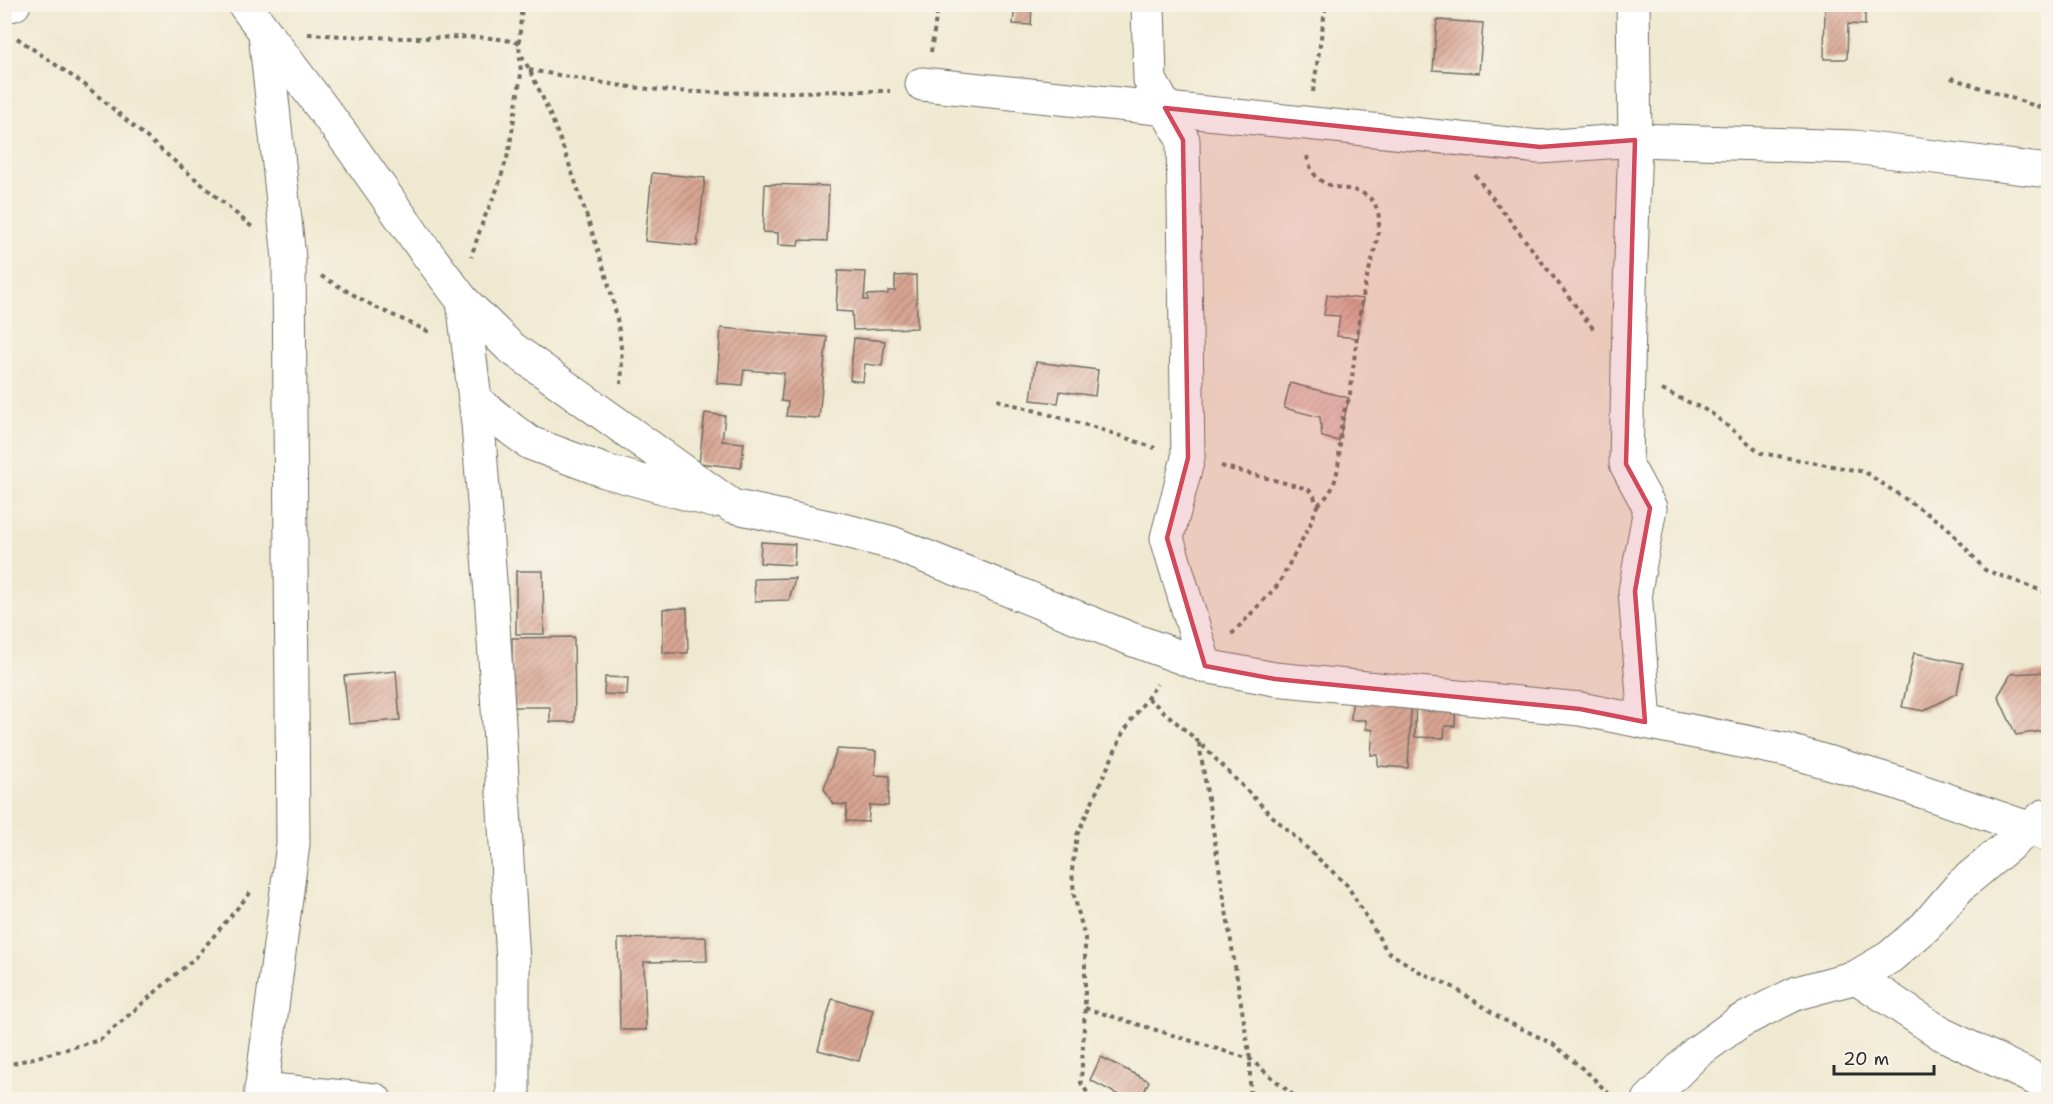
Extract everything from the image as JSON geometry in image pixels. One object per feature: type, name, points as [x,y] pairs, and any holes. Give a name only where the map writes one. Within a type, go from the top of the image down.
[{"type":"street","points":[[244,4],[267,19],[350,145],[463,301],[510,347],[732,506]]},
{"type":"street","points":[[1148,4],[1150,80],[1183,140],[1188,458],[1167,538],[1190,661]]},
{"type":"street","points":[[1633,4],[1635,140],[1626,464],[1650,508],[1635,591],[1646,722]]},
{"type":"street","points":[[267,19],[289,258],[293,844],[261,1094],[375,1100]]},
{"type":"street","points":[[922,84],[1540,147],[1635,140],[1854,147],[2049,171]]},
{"type":"street","points":[[463,301],[475,399],[491,596],[513,962],[513,1100]]},
{"type":"street","points":[[475,399],[530,443],[605,471],[732,506],[892,543],[1190,661],[1275,679],[1580,709],[1786,750],[2042,825]]},
{"type":"street","points":[[1649,1100],[1696,1053],[1739,1022],[1797,993],[1856,977],[1890,957],[1925,927],[1961,885],[2042,825]]},
{"type":"street","points":[[1856,977],[1942,1034],[2049,1085]]},
{"type":"street","points":[[1682,1100],[1696,1053]]},
{"type":"path","points":[[463,301],[470,259],[498,187],[509,151],[520,74],[519,43],[522,4]]},
{"type":"path","points":[[530,70],[659,90],[746,93],[889,91],[916,88],[926,78],[930,63],[938,4]]},
{"type":"path","points":[[1317,506],[1332,489],[1338,463],[1343,414],[1349,398],[1359,320],[1379,225],[1374,202],[1362,193],[1324,183],[1313,175],[1306,157],[1326,4]]},
{"type":"path","points":[[10,15],[85,86],[289,258],[375,307],[469,349]]},
{"type":"path","points":[[267,19],[418,38],[484,37],[519,43]]},
{"type":"path","points":[[520,54],[541,92],[560,138],[613,297],[623,359],[618,424]]},
{"type":"path","points":[[1951,78],[2049,110]]},
{"type":"path","points":[[1445,137],[1628,374],[1710,412],[1761,453],[1864,472],[1947,527],[1985,570],[2049,593]]},
{"type":"path","points":[[1092,1100],[1081,1083],[1085,1008],[1085,938],[1074,895],[1072,870],[1077,835],[1124,731],[1148,698],[1190,661]]},
{"type":"path","points":[[1148,698],[1199,742],[1270,814],[1347,885],[1387,951],[1420,972],[1453,987],[1502,1019],[1553,1044],[1589,1074],[1615,1100]]},
{"type":"path","points":[[1199,742],[1250,1059],[1250,1100]]},
{"type":"path","points":[[4,1066],[100,1040],[196,957],[256,887]]},
{"type":"path","points":[[1085,1008],[1250,1059],[1299,1100]]},
{"type":"highlighted area","points":[[1165,108],[1540,147],[1635,140],[1626,464],[1650,508],[1635,591],[1645,722],[1580,709],[1275,679],[1205,666],[1167,538],[1188,458],[1183,140]]},
{"type":"building","points":[[1015,4],[1032,4],[1031,25],[1013,24]]},
{"type":"building","points":[[1807,4],[1865,4],[1865,25],[1848,24],[1847,59],[1824,59],[1825,7],[1807,7]]},
{"type":"building","points":[[1437,20],[1483,23],[1479,73],[1433,70]]},
{"type":"building","points":[[652,173],[705,178],[697,246],[645,241]]},
{"type":"building","points":[[765,184],[829,186],[827,241],[799,240],[798,246],[778,245],[778,233],[763,232]]},
{"type":"building","points":[[838,271],[866,272],[864,300],[868,300],[867,295],[888,294],[888,291],[895,291],[895,276],[916,275],[917,328],[853,330],[852,312],[836,311]]},
{"type":"building","points":[[1327,295],[1363,299],[1358,338],[1337,336],[1340,316],[1324,315]]},
{"type":"building","points":[[721,328],[827,337],[819,418],[786,416],[788,402],[781,401],[784,373],[744,370],[742,385],[717,383]]},
{"type":"building","points":[[854,338],[885,341],[882,366],[865,364],[863,382],[850,380]]},
{"type":"building","points":[[1036,362],[1098,370],[1095,396],[1060,391],[1058,403],[1031,400]]},
{"type":"building","points":[[1290,383],[1349,398],[1339,441],[1322,437],[1320,417],[1284,408]]},
{"type":"building","points":[[705,413],[725,416],[722,441],[744,443],[741,468],[699,463]]},
{"type":"building","points":[[761,542],[795,544],[794,565],[760,563]]},
{"type":"building","points":[[516,571],[543,571],[544,634],[516,634]]},
{"type":"building","points":[[795,578],[789,600],[755,601],[754,579]]},
{"type":"building","points":[[687,608],[688,653],[663,653],[663,609]]},
{"type":"building","points":[[574,637],[575,722],[550,722],[550,707],[512,707],[512,638]]},
{"type":"building","points":[[1914,653],[1963,663],[1957,693],[1924,711],[1902,707]]},
{"type":"building","points":[[396,671],[400,720],[349,724],[344,676]]},
{"type":"building","points":[[2048,672],[2048,730],[2016,735],[1998,696],[2011,674]]},
{"type":"building","points":[[605,677],[628,678],[627,695],[604,694]]},
{"type":"building","points":[[1353,690],[1412,693],[1408,768],[1378,766],[1378,755],[1371,755],[1373,730],[1366,729],[1366,720],[1351,720]]},
{"type":"building","points":[[1416,690],[1456,691],[1455,726],[1445,726],[1444,738],[1415,737]]},
{"type":"building","points":[[837,749],[876,751],[875,775],[890,776],[888,806],[870,805],[868,822],[846,821],[847,805],[833,804],[824,789]]},
{"type":"building","points":[[706,937],[707,961],[644,962],[646,1030],[620,1030],[618,939]]},
{"type":"building","points":[[832,999],[873,1010],[859,1061],[818,1050]]},
{"type":"building","points":[[1101,1057],[1149,1081],[1140,1100],[1128,1100],[1090,1080]]}]
